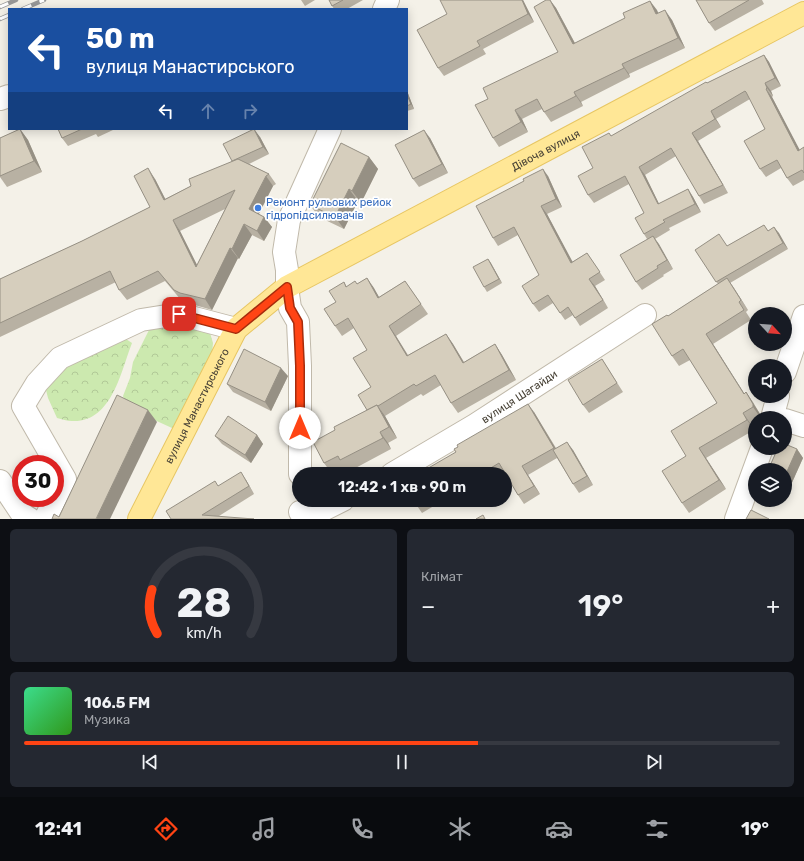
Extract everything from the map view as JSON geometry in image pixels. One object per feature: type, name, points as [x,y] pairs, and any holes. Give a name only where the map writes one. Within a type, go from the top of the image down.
[{"type":"main road","name":"Дівоча вулиця","points":[[287,287],[804,13]]},
{"type":"main road","name":"вулиця Манастирського","points":[[139,519],[236,329],[287,287]]},
{"type":"street","points":[[300,467],[300,366],[298,322],[290,308],[284,252],[289,220],[330,130]]},
{"type":"street","points":[[45,519],[65,479],[23,406],[37,383],[60,358],[141,320],[179,314],[236,329]]},
{"type":"street","name":"вулиця Шагайди","points":[[404,467],[475,425],[645,315]]},
{"type":"street","points":[[789,359],[804,316]]},
{"type":"street","points":[[792,420],[804,426]]},
{"type":"street","points":[[736,519],[759,455]]},
{"type":"street","points":[[0,481],[22,514],[30,519]]},
{"type":"street","points":[[300,510],[321,511],[329,507]]},
{"type":"green space","points":[[180,322],[210,333],[213,343],[212,354],[177,425],[172,428],[126,407],[123,396],[130,378],[133,362],[150,328]]},
{"type":"green space","points":[[126,339],[132,343],[119,381],[106,405],[97,414],[86,419],[70,421],[57,418],[48,398],[45,386],[52,374],[83,354]]},
{"type":"building","points":[[329,0],[343,0],[332,6]]},
{"type":"building","points":[[440,0],[522,0],[528,14],[477,41],[480,46],[438,68],[417,30],[447,14]]},
{"type":"building","points":[[546,0],[550,0],[573,44],[625,18],[623,13],[650,1],[656,14],[665,10],[678,38],[622,64],[624,68],[574,92],[576,96],[544,112],[537,99],[515,110],[521,122],[493,138],[475,105],[488,99],[483,88],[558,52],[534,7]]},
{"type":"building","points":[[696,0],[749,0],[709,23]]},
{"type":"building","points":[[764,55],[775,78],[765,83],[766,89],[798,151],[804,147],[804,173],[802,170],[787,178],[777,160],[760,169],[744,141],[765,129],[745,91],[711,111],[715,119],[692,133],[723,185],[699,196],[671,148],[639,167],[658,204],[688,189],[695,204],[663,220],[665,222],[644,234],[635,218],[644,213],[625,176],[588,195],[578,176],[593,168],[582,147],[609,133],[611,136],[706,82],[707,83]]},
{"type":"building","points":[[408,97],[411,104],[408,106]]},
{"type":"building","points":[[20,130],[34,161],[0,176],[0,138]]},
{"type":"building","points":[[58,130],[80,130],[62,138]]},
{"type":"building","points":[[254,130],[263,147],[232,161],[223,144]]},
{"type":"building","points":[[424,130],[442,164],[413,179],[395,145]]},
{"type":"building","points":[[341,143],[369,157],[352,191],[349,189],[335,217],[310,205]]},
{"type":"building","points":[[238,159],[269,174],[266,176],[249,209],[264,217],[257,231],[244,224],[232,249],[230,248],[205,299],[180,293],[174,290],[158,271],[119,290],[110,271],[0,323],[0,279],[82,241],[150,207],[134,176],[148,168],[164,200],[191,186],[189,179]],"holes":[[[235,190],[196,267],[173,220]]]},
{"type":"building","points":[[543,169],[556,199],[541,206],[571,263],[587,253],[600,272],[589,279],[603,300],[575,318],[568,307],[560,313],[548,295],[533,304],[522,286],[539,275],[514,227],[493,238],[476,206],[524,181],[523,179]]},
{"type":"building","points":[[764,225],[768,231],[774,227],[783,243],[716,282],[695,250],[719,234],[727,246]]},
{"type":"building","points":[[653,236],[667,260],[657,266],[658,268],[636,282],[620,255]]},
{"type":"building","points":[[488,259],[499,279],[484,287],[473,267]]},
{"type":"building","points":[[367,278],[378,298],[405,281],[421,304],[389,326],[407,356],[446,334],[463,363],[495,344],[509,370],[451,403],[435,375],[416,386],[414,384],[378,406],[377,405],[367,410],[358,395],[371,387],[353,358],[367,350],[348,318],[335,326],[324,309],[336,302],[329,291],[344,282],[346,287],[355,281],[357,284]]},
{"type":"building","points":[[727,278],[741,300],[739,302],[744,310],[706,334],[744,394],[746,392],[748,395],[748,403],[753,404],[753,407],[743,413],[747,420],[699,448],[719,480],[682,503],[662,471],[686,456],[671,431],[717,403],[683,349],[672,356],[652,324],[667,315],[668,316]]},
{"type":"building","points":[[244,349],[281,368],[265,402],[227,384]]},
{"type":"building","points":[[602,359],[617,383],[583,405],[568,380]]},
{"type":"building","points":[[117,395],[148,410],[96,519],[52,519],[54,514],[59,517]]},
{"type":"building","points":[[528,404],[554,448],[522,466],[534,486],[518,495],[512,485],[512,467],[501,467],[499,463],[492,467],[430,467],[456,452],[454,449],[458,447],[457,445]]},
{"type":"building","points":[[377,405],[389,427],[380,432],[383,438],[340,460],[338,456],[324,463],[313,442],[335,430],[334,427]]},
{"type":"building","points":[[228,416],[257,435],[245,455],[215,436]]},
{"type":"building","points":[[567,442],[587,476],[573,484],[553,450]]},
{"type":"building","points":[[792,447],[797,449],[791,463],[771,463],[775,455],[792,455]]},
{"type":"building","points":[[241,472],[249,486],[202,515],[254,519],[171,519],[166,511],[215,481],[218,486]]},
{"type":"building","points":[[751,510],[769,519],[746,519]]},
{"type":"building","points":[[483,515],[485,519],[476,519]]},
{"type":"railway","points":[[0,7],[16,0]]},
{"type":"railway","points":[[25,8],[44,0]]},
{"type":"railway","points":[[0,19],[8,15]]},
{"type":"place","name":"Ремонт рульових рейок гідропідсилювачів","points":[[258,208]]},
{"type":"route","points":[[179,314],[236,329],[287,287],[290,308],[298,322],[300,428]]}]
